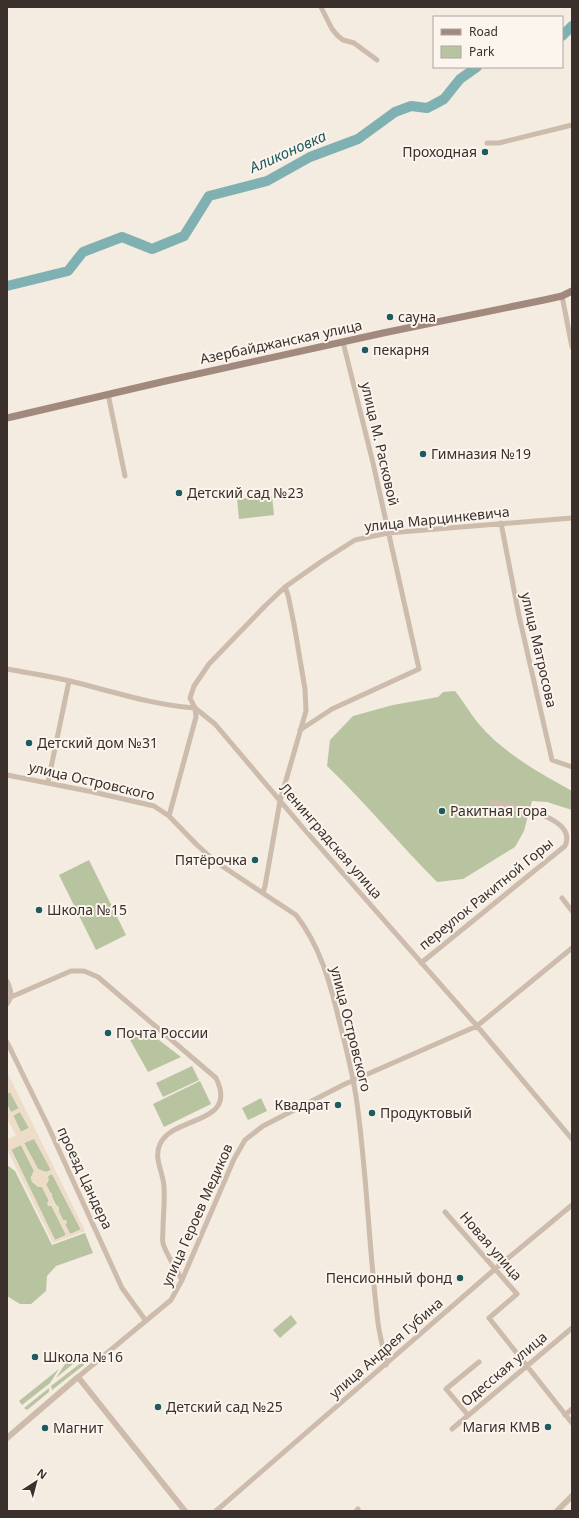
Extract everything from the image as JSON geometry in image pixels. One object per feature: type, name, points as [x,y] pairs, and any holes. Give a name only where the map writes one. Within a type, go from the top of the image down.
[{"type":"main road","name":"Азербайджанская улица","points":[[7,418],[343,342],[562,296],[572,291]]},
{"type":"street","points":[[321,7],[332,29],[338,36],[343,40],[354,43],[377,60]]},
{"type":"street","points":[[487,143],[499,143],[572,125]]},
{"type":"street","points":[[562,296],[572,347]]},
{"type":"street","name":"улица М. Расковой","points":[[300,730],[332,709],[419,669],[373,463],[343,342]]},
{"type":"street","points":[[108,394],[126,476]]},
{"type":"street","name":"улица Марцинкевича","points":[[169,816],[196,717],[195,708],[190,698],[191,693],[209,664],[285,587],[355,540],[388,533],[572,518]]},
{"type":"street","name":"улица Матросова","points":[[501,523],[519,616],[552,760],[572,767]]},
{"type":"street","points":[[263,893],[280,801],[306,711],[305,689],[294,624],[285,587]]},
{"type":"street","points":[[7,669],[70,681],[145,700],[179,707],[195,708]]},
{"type":"street","points":[[48,782],[70,681]]},
{"type":"street","name":"Ленинградская улица","points":[[195,708],[215,724],[280,801],[477,1026],[572,1139]]},
{"type":"street","name":"улица Островского","points":[[7,775],[48,782],[154,806],[169,816],[216,862],[296,915],[313,940],[324,965],[330,986],[344,1039],[352,1080],[360,1129],[378,1324],[386,1364]]},
{"type":"street","name":"переулок Ракитной Горы","points":[[421,963],[565,846],[568,840],[566,829],[554,820],[530,809],[492,802]]},
{"type":"street","points":[[562,898],[572,910]]},
{"type":"street","name":"улица Героев Медиков","points":[[7,1438],[171,1300],[182,1280],[234,1159],[245,1140],[263,1126],[352,1080],[432,1047],[477,1026],[572,948]]},
{"type":"street","points":[[11,997],[71,971],[84,971],[98,977],[216,1078],[222,1098],[218,1106],[211,1114],[171,1132],[160,1143],[157,1155],[164,1187],[163,1243],[182,1280]]},
{"type":"street","points":[[7,981],[12,993],[7,1004]]},
{"type":"street","name":"проезд Цандера","points":[[7,1042],[122,1288],[146,1321]]},
{"type":"street","name":"улица Андрея Губина","points":[[216,1511],[495,1269],[572,1205]]},
{"type":"street","name":"Новая улица","points":[[445,1212],[517,1294],[489,1318],[572,1423]]},
{"type":"street","name":"Одесская улица","points":[[452,1429],[572,1328]]},
{"type":"street","points":[[468,1415],[446,1389],[479,1362]]},
{"type":"street","points":[[78,1377],[185,1511]]},
{"type":"street","points":[[565,1415],[572,1409]]},
{"type":"street","points":[[557,1511],[572,1496]]},
{"type":"green space","points":[[272,496],[274,515],[239,519],[237,499]]},
{"type":"green space","points":[[455,691],[478,723],[498,744],[534,769],[572,791],[572,810],[547,802],[532,801],[524,831],[515,847],[463,879],[437,882],[327,766],[330,740],[353,716],[393,705],[438,697],[443,692]]},
{"type":"green space","points":[[89,860],[126,935],[96,950],[59,875]]},
{"type":"green space","points":[[146,1030],[181,1057],[148,1072],[129,1038]]},
{"type":"green space","points":[[192,1066],[199,1080],[163,1097],[156,1083]]},
{"type":"green space","points":[[200,1081],[211,1104],[164,1127],[153,1104]]},
{"type":"green space","points":[[10,1092],[19,1109],[11,1113],[7,1104],[7,1094]]},
{"type":"green space","points":[[261,1098],[267,1111],[248,1120],[242,1108]]},
{"type":"green space","points":[[20,1112],[29,1128],[21,1132],[13,1115]]},
{"type":"green space","points":[[34,1138],[51,1170],[46,1172],[38,1169],[24,1143]]},
{"type":"green space","points":[[21,1145],[34,1171],[31,1177],[32,1182],[42,1187],[66,1235],[55,1240],[11,1149]]},
{"type":"green space","points":[[7,1165],[15,1171],[52,1245],[85,1233],[93,1253],[56,1266],[47,1276],[46,1291],[31,1304],[20,1304],[7,1296]]},
{"type":"green space","points":[[52,1174],[81,1230],[70,1234],[59,1212],[58,1206],[56,1205],[46,1184],[48,1182],[48,1176]]},
{"type":"green space","points":[[291,1315],[297,1323],[280,1338],[273,1330]]},
{"type":"green space","points":[[76,1355],[79,1359],[56,1378],[65,1364]]},
{"type":"green space","points":[[82,1362],[84,1365],[52,1390],[51,1386]]},
{"type":"green space","points":[[59,1369],[50,1383],[22,1405],[19,1401]]},
{"type":"green space","points":[[49,1388],[49,1392],[27,1410],[24,1408]]},
{"type":"shaded area","points":[[7,1072],[85,1231],[53,1243],[7,1151],[7,1136],[9,1139],[16,1135],[7,1119],[7,1104],[11,1112],[19,1108],[10,1092],[7,1094]],"holes":[[[20,1112],[29,1128],[21,1132],[13,1116]],[[34,1139],[51,1170],[46,1172],[38,1169],[24,1143]],[[21,1145],[34,1171],[31,1177],[32,1182],[38,1187],[42,1187],[49,1200],[47,1203],[48,1206],[52,1206],[66,1235],[55,1240],[11,1150]],[[52,1174],[81,1229],[70,1234],[65,1225],[67,1223],[66,1220],[63,1220],[59,1212],[59,1207],[55,1205],[52,1193],[49,1192],[46,1184],[49,1180],[48,1176]]]},
{"type":"waterway","name":"Аликоновка","points":[[563,35],[572,26]]},
{"type":"waterway","name":"Аликоновка","points":[[7,286],[68,271],[83,252],[122,237],[152,249],[184,236],[209,196],[267,181],[310,157],[358,139],[395,112],[411,106],[427,108],[444,99],[460,79],[476,68]]},
{"type":"place","name":"Проходная","points":[[485,152]]},
{"type":"place","name":"сауна","points":[[390,317]]},
{"type":"place","name":"пекарня","points":[[365,350]]},
{"type":"place","name":"Гимназия №19","points":[[423,454]]},
{"type":"place","name":"Детский сад №23","points":[[179,493]]},
{"type":"place","name":"Детский дом №31","points":[[29,743]]},
{"type":"place","name":"Ракитная гора","points":[[442,811]]},
{"type":"place","name":"Пятёрочка","points":[[255,860]]},
{"type":"place","name":"Школа №15","points":[[39,910]]},
{"type":"place","name":"Почта России","points":[[108,1033]]},
{"type":"place","name":"Квадрат","points":[[338,1105]]},
{"type":"place","name":"Продуктовый","points":[[372,1113]]},
{"type":"place","name":"Пенсионный фонд","points":[[460,1278]]},
{"type":"place","name":"Школа №16","points":[[35,1357]]},
{"type":"place","name":"Детский сад №25","points":[[158,1407]]},
{"type":"place","name":"Магия КМВ","points":[[548,1427]]},
{"type":"place","name":"Магнит","points":[[45,1428]]}]
